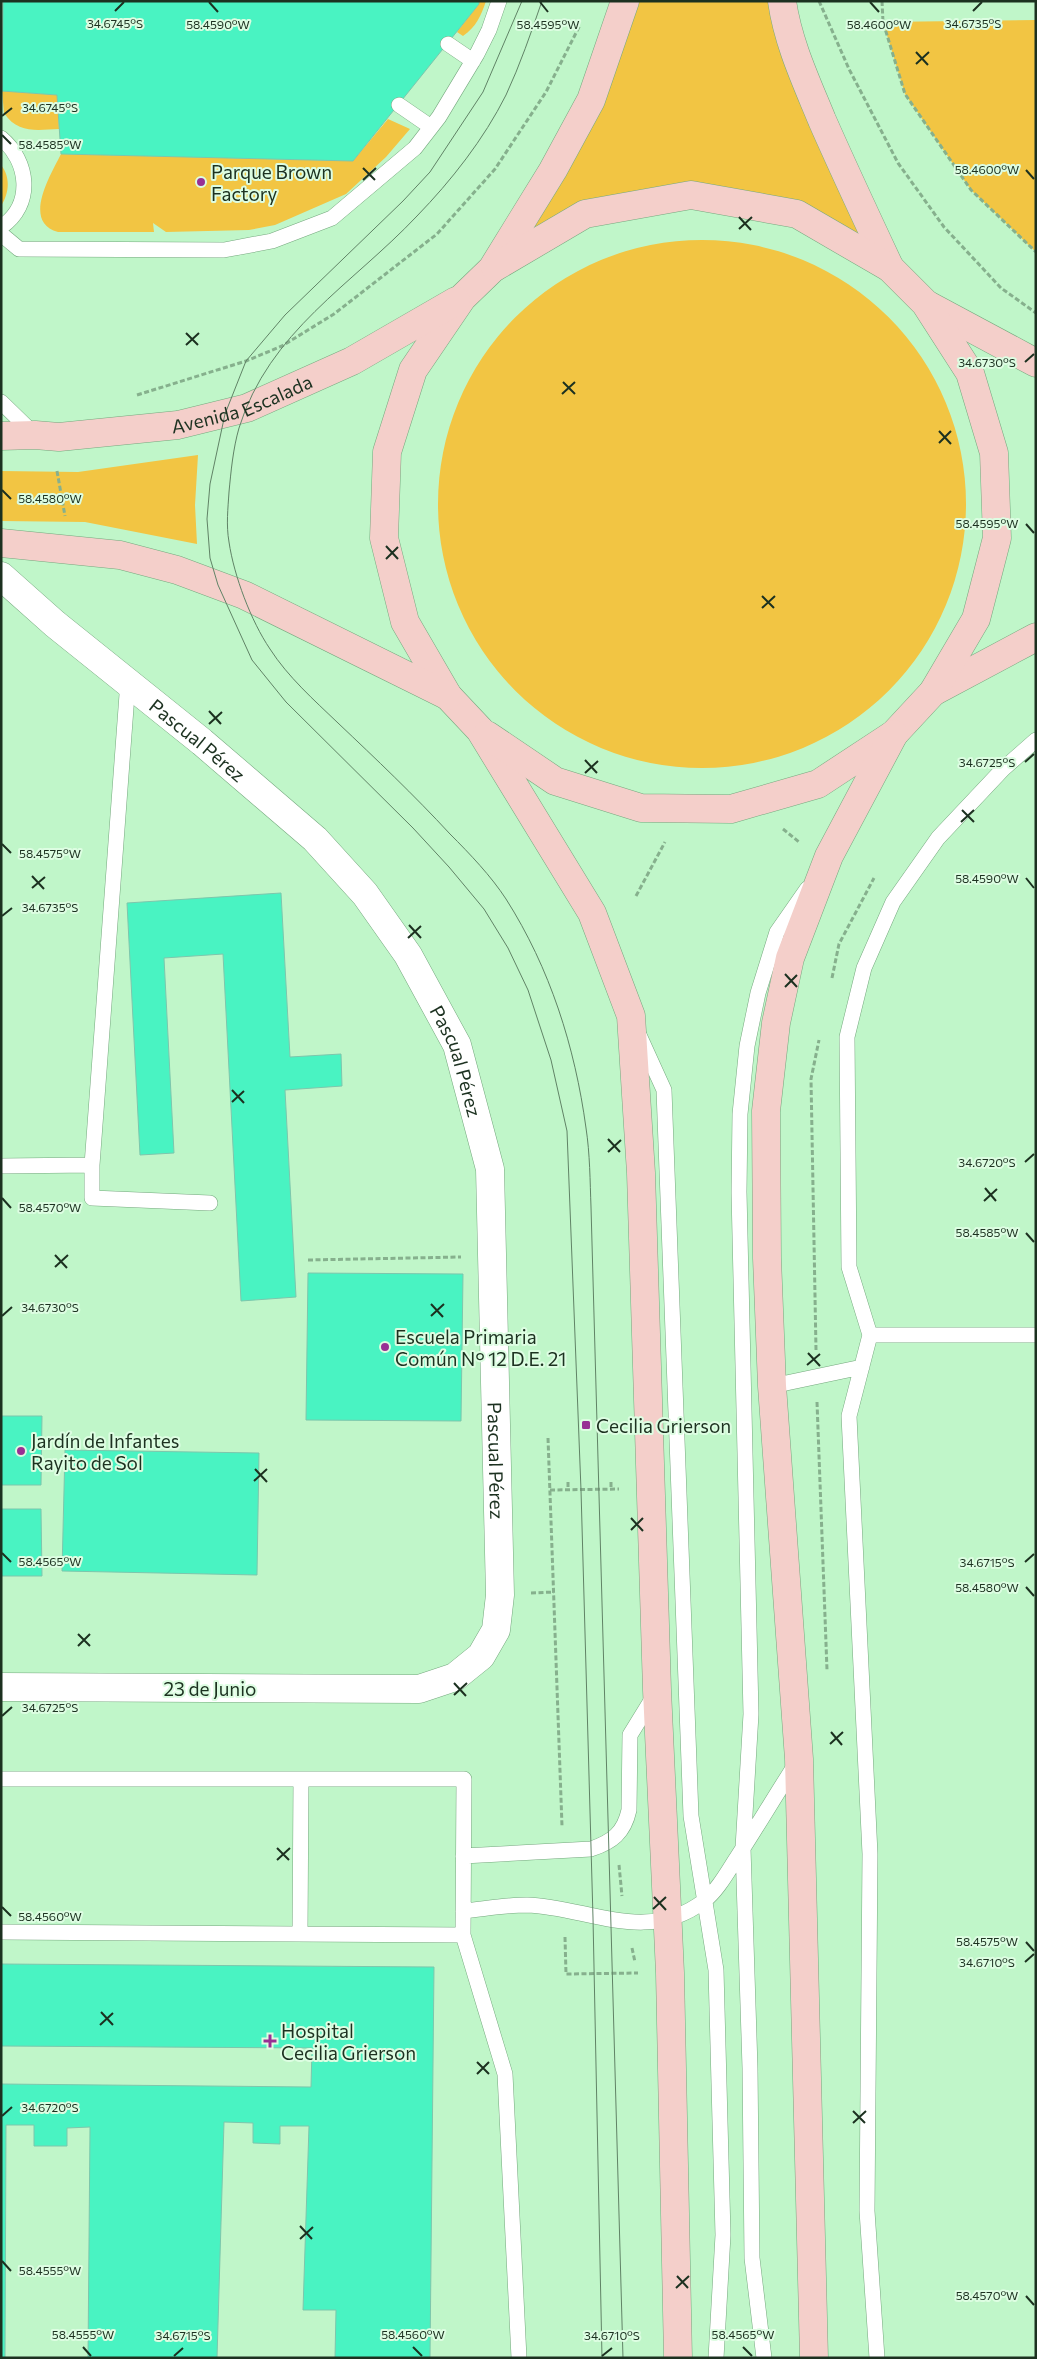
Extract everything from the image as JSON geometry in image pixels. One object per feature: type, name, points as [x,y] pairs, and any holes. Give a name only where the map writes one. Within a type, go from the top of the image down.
[{"type":"main road","points":[[492,269],[553,170],[591,100],[625,1]]},
{"type":"main road","points":[[782,1],[784,18],[800,69],[846,176],[890,268]]},
{"type":"main road","points":[[480,730],[555,781],[641,808],[731,809],[818,784],[894,734],[933,692],[976,619],[997,538],[994,453],[970,373],[924,303],[890,268],[797,214],[691,196],[585,214],[492,269],[462,298],[413,370],[387,452],[384,538],[405,622],[448,696],[480,730],[592,913],[631,1016],[641,1173],[657,1690],[668,1919],[678,2358]]},
{"type":"main road","name":"Avenida Escalada","points":[[1,436],[36,435],[60,437],[178,425],[247,408],[352,361],[462,298]]},
{"type":"main road","points":[[924,303],[1036,363]]},
{"type":"main road","points":[[1,543],[120,555],[177,570],[244,595],[448,696]]},
{"type":"main road","points":[[933,692],[1036,638]]},
{"type":"main road","points":[[814,2358],[799,1759],[772,1386],[767,1258],[766,1111],[776,1023],[790,958],[829,856],[894,734]]},
{"type":"street","name":"Pascual Pérez","points":[[1,576],[55,624],[128,681],[316,839],[365,894],[408,955],[457,1045],[490,1169],[500,1595],[496,1630],[481,1656],[455,1677],[420,1689]]},
{"type":"street","name":"23 de Junio","points":[[1,1687],[420,1689]]},
{"type":"lane","points":[[1,234],[19,249],[224,250],[272,242],[332,218],[415,148],[431,127],[473,61],[489,30],[499,1]]},
{"type":"lane","points":[[448,44],[473,61]]},
{"type":"lane","points":[[399,106],[431,127]]},
{"type":"lane","points":[[1,138],[10,146],[20,160],[24,177],[23,195],[16,212],[1,227]]},
{"type":"lane","points":[[1,402],[36,435]]},
{"type":"lane","points":[[128,681],[92,1165],[92,1198],[210,1203]]},
{"type":"lane","points":[[877,2358],[867,2210],[870,1854],[849,1416],[870,1335],[849,1267],[847,1037],[864,968],[893,902],[938,838],[1003,769],[1036,740]]},
{"type":"lane","points":[[764,2358],[752,2258],[750,2068],[743,1848],[751,1714],[739,1192],[740,1114],[749,1037],[758,993],[777,932],[829,856]]},
{"type":"lane","points":[[631,1016],[664,1090],[691,1816],[716,1970],[723,2235],[716,2358]]},
{"type":"lane","points":[[1,1166],[92,1165]]},
{"type":"lane","points":[[870,1335],[1036,1335]]},
{"type":"lane","points":[[772,1386],[862,1367]]},
{"type":"lane","points":[[464,1856],[591,1850],[608,1843],[619,1834],[629,1810],[630,1735],[657,1690]]},
{"type":"lane","points":[[463,1910],[528,1906],[625,1922],[668,1919],[687,1912],[705,1900],[724,1878],[799,1759]]},
{"type":"lane","points":[[1,1779],[464,1779],[463,1935],[505,2074],[519,2358]]},
{"type":"lane","points":[[300,1934],[301,1779]]},
{"type":"lane","points":[[1,1932],[463,1935]]},
{"type":"path","points":[[818,1],[848,69],[898,163],[944,227],[1001,288],[1036,313]]},
{"type":"path","points":[[882,1],[883,22],[905,94],[971,190],[1036,252]]},
{"type":"path","points":[[135,395],[246,361],[282,346],[334,314],[437,234],[495,170],[546,92],[584,17]]},
{"type":"path","points":[[57,471],[66,522]]},
{"type":"path","points":[[775,830],[784,828],[799,842]]},
{"type":"path","points":[[636,896],[662,842],[672,841]]},
{"type":"path","points":[[308,1260],[492,1257]]},
{"type":"path","points":[[548,1438],[563,1851]]},
{"type":"path","points":[[568,1482],[568,1490]]},
{"type":"path","points":[[611,1482],[611,1488]]},
{"type":"path","points":[[550,1490],[620,1489],[620,1499]]},
{"type":"path","points":[[619,1834],[619,1870],[625,1922],[639,1983]]},
{"type":"shaded area","points":[[479,1],[486,1],[480,16],[475,25],[463,36],[457,32],[479,4]]},
{"type":"shaded area","points":[[625,1],[782,1],[890,268],[797,214],[691,195],[585,214],[492,269]]},
{"type":"shaded area","points":[[1036,20],[1036,252],[971,190],[905,94],[883,22]]},
{"type":"shaded area","points":[[2,91],[57,95],[59,129],[28,129],[15,125],[4,113]]},
{"type":"shaded area","points":[[388,119],[410,129],[386,157],[346,194],[275,225],[249,230],[166,232],[153,223],[154,232],[58,232],[47,227],[42,219],[40,209],[42,198],[61,154],[353,161]]},
{"type":"shaded area","points":[[1,165],[8,180],[8,185],[6,196],[1,206]]},
{"type":"shaded area","points":[[702,240],[754,245],[779,251],[803,260],[849,284],[889,317],[922,357],[946,403],[955,427],[961,452],[966,504],[961,556],[955,581],[946,605],[922,651],[889,691],[849,724],[803,748],[779,757],[754,763],[702,768],[650,763],[625,757],[601,748],[555,724],[515,691],[482,651],[458,605],[449,581],[443,556],[438,504],[443,452],[449,427],[458,403],[482,357],[515,317],[555,284],[601,260],[625,251],[650,245]]},
{"type":"shaded area","points":[[198,455],[195,505],[197,544],[85,522],[1,521],[1,471],[78,472]]},
{"type":"building","points":[[3,1],[479,1],[479,4],[353,161],[61,154],[57,95],[2,91]]},
{"type":"building","points":[[281,893],[290,1057],[341,1054],[342,1086],[285,1090],[296,1297],[241,1301],[223,954],[164,958],[174,1153],[140,1155],[127,903]]},
{"type":"building","name":"Escuela Primaria Común N° 12 D.E. 21","points":[[308,1273],[463,1274],[461,1421],[306,1420]]},
{"type":"building","name":"Jardín de Infantes Rayito de Sol","points":[[1,1416],[42,1416],[41,1485],[1,1485]]},
{"type":"building","points":[[65,1450],[259,1453],[257,1575],[62,1571]]},
{"type":"building","name":"Jardín de Infantes Rayito de Sol","points":[[1,1509],[41,1509],[42,1576],[1,1576]]},
{"type":"building","points":[[1,1964],[434,1967],[430,2358],[335,2358],[336,2310],[303,2310],[309,2126],[280,2126],[280,2144],[253,2143],[253,2123],[224,2122],[217,2358],[88,2358],[90,2127],[67,2128],[67,2146],[34,2146],[34,2125],[6,2125],[5,2358],[1,2358],[1,2084],[311,2087],[312,2048],[1,2046]]},
{"type":"tram line","points":[[522,1],[483,92],[430,172],[403,201],[285,315],[246,361],[225,414],[210,484],[207,519],[210,558],[218,585],[252,660],[286,702],[413,828],[449,867],[484,909],[508,948],[528,990],[551,1060],[567,1131],[581,1490],[593,1918],[602,2358]]},
{"type":"tram line","points":[[542,1],[521,61],[506,95],[488,128],[466,159],[417,216],[291,336],[270,364],[253,394],[239,428],[230,484],[228,529],[231,555],[244,598],[263,638],[277,659],[302,688],[395,777],[465,849],[506,899],[522,925],[548,980],[575,1068],[586,1128],[590,1177],[623,2358]]},
{"type":"place","name":"Parque Brown Factory","points":[[201,182]]},
{"type":"place","name":"Escuela Primaria Común N° 12 D.E. 21","points":[[385,1347]]},
{"type":"place","name":"Cecilia Grierson","points":[[586,1425]]},
{"type":"place","name":"Jardín de Infantes Rayito de Sol","points":[[21,1451]]},
{"type":"place","name":"Hospital Cecilia Grierson","points":[[270,2041]]}]
